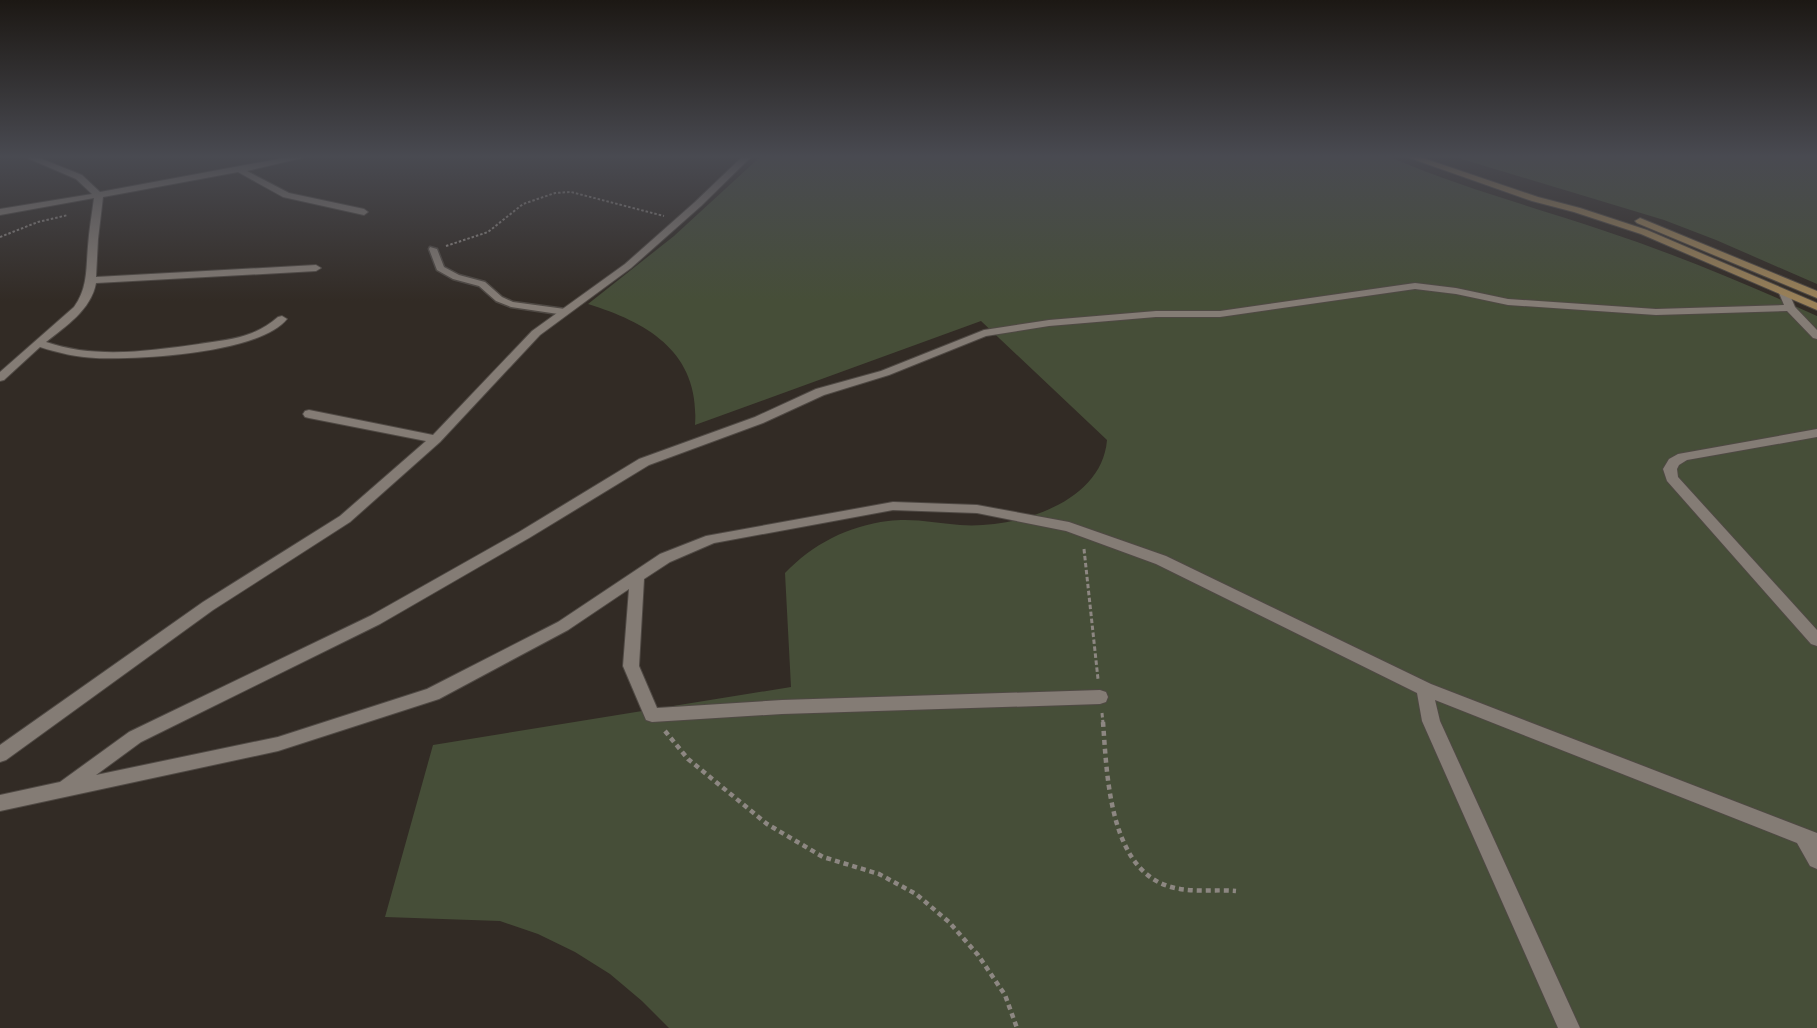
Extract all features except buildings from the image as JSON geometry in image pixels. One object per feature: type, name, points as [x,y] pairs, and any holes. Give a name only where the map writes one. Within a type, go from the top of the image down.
[{"type":"main road","points":[[1558,205],[1644,232],[1817,307]]},
{"type":"main road","points":[[1587,205],[1657,227],[1817,295]]},
{"type":"street","points":[[0,212],[43,205]]},
{"type":"street","points":[[0,378],[80,305],[88,293],[91,280],[94,224],[97,205]]},
{"type":"street","points":[[332,205],[364,212]]},
{"type":"street","points":[[0,755],[53,715],[208,606],[345,519],[436,439],[536,333],[628,266],[696,205]]},
{"type":"street","points":[[91,280],[316,268]]},
{"type":"street","points":[[62,790],[135,737],[375,620],[524,535],[644,462],[759,420],[820,392],[885,373],[984,333],[1049,323],[1156,314],[1220,314],[1415,286],[1456,291],[1508,302],[1656,312],[1790,308]]},
{"type":"street","points":[[1784,293],[1790,308],[1817,336]]},
{"type":"street","points":[[38,343],[62,351],[82,354],[141,354],[232,343],[262,333],[282,319]]},
{"type":"street","points":[[309,414],[436,439]]},
{"type":"street","points":[[1817,433],[1683,457],[1674,462],[1670,469],[1672,478],[1817,640]]},
{"type":"street","points":[[0,803],[278,744],[433,694],[563,626],[665,558],[711,539],[893,506],[977,509],[1069,527],[1161,560],[1425,689],[1810,839],[1817,860]]},
{"type":"street","points":[[637,577],[631,666],[652,715],[782,707],[1100,697]]},
{"type":"street","points":[[1425,689],[1431,721],[1569,1028]]},
{"type":"lane","points":[[433,249],[440,268],[456,277],[482,284],[499,300],[511,304],[565,312]]},
{"type":"path","points":[[0,237],[38,222],[70,214],[74,212],[70,205]]},
{"type":"path","points":[[433,249],[474,238],[495,228],[508,213],[521,205]]},
{"type":"path","points":[[622,205],[680,220]]},
{"type":"path","points":[[1082,532],[1114,813],[1132,858],[1142,871],[1155,880],[1171,887],[1236,891]]},
{"type":"path","points":[[652,715],[688,759],[767,824],[823,856],[879,874],[916,894],[949,922],[978,955],[1005,995],[1017,1028]]},
{"type":"green space","points":[[708,205],[1525,205],[1684,259],[1817,316],[1817,1028],[669,1028],[642,1001],[610,974],[575,952],[538,934],[500,921],[385,917],[433,745],[791,687],[785,573],[807,553],[845,532],[873,523],[916,520],[960,525],[982,525],[1029,517],[1052,508],[1073,496],[1090,481],[1101,462],[1107,440],[981,321],[695,425],[694,400],[689,378],[679,360],[666,345],[650,332],[631,321],[588,304],[674,236]]},
{"type":"green space","points":[[1614,205],[1817,205],[1817,284],[1716,240],[1664,220]]}]
